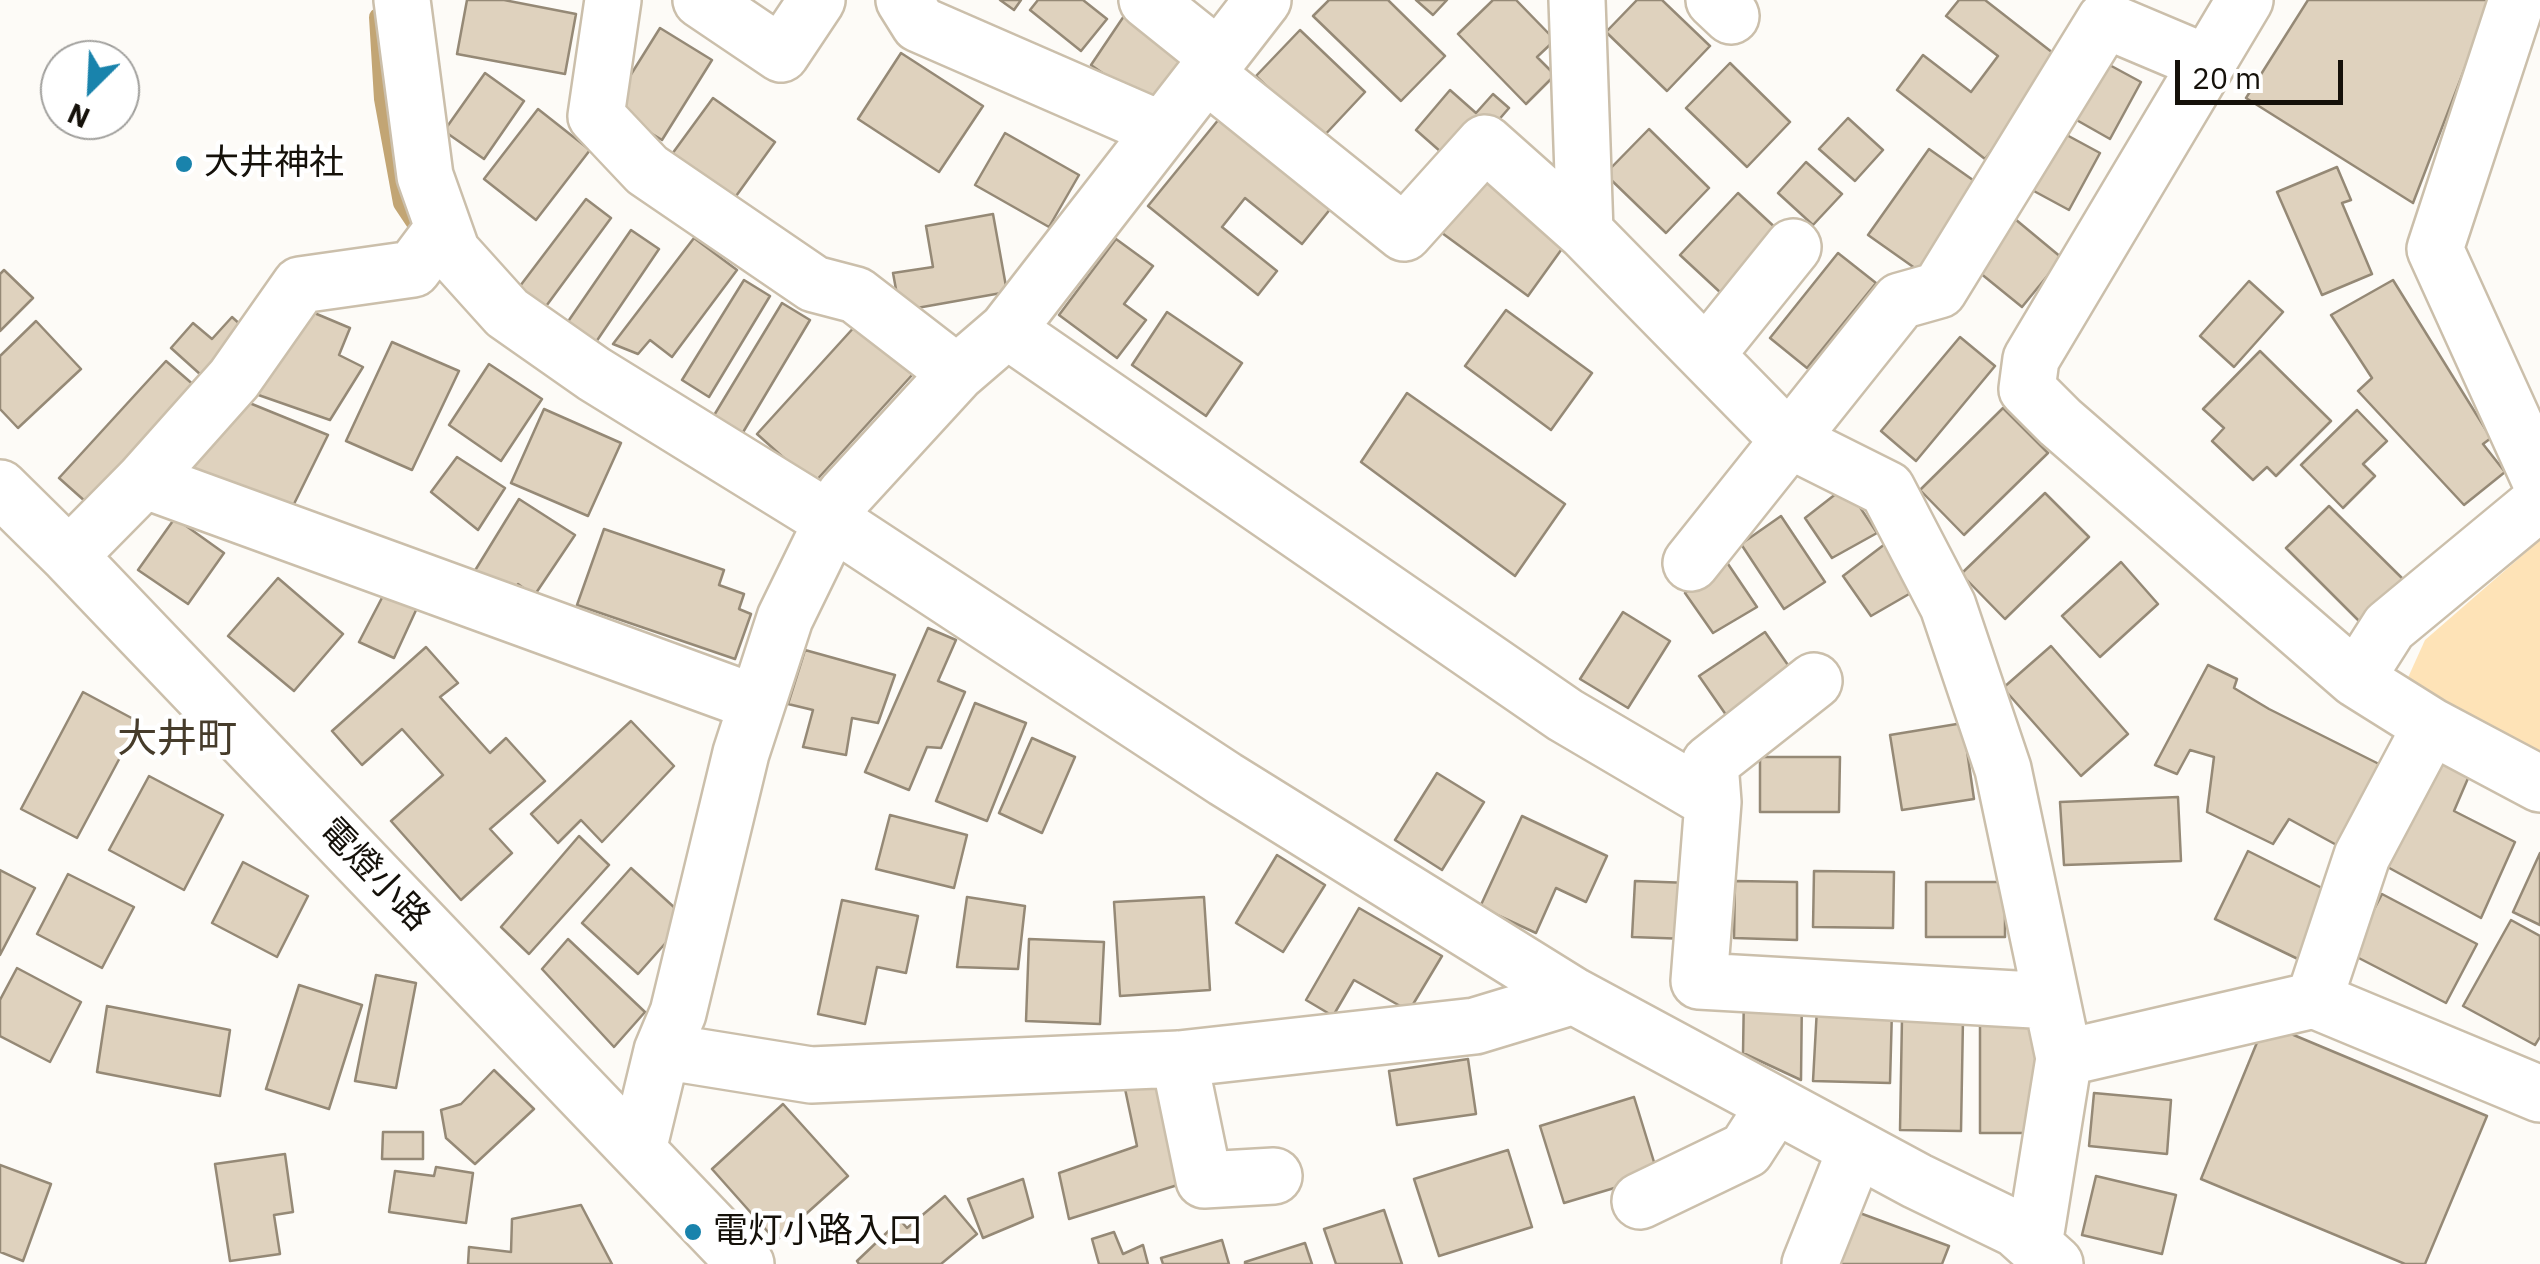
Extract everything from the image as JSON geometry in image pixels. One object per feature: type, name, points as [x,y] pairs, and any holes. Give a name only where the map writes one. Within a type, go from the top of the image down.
[{"type":"street","points":[[402,0],[425,176],[452,252],[507,313],[594,374],[832,521],[1226,779],[1574,996],[1856,1149],[2016,1229],[2044,1255]]},
{"type":"street","points":[[613,0],[596,116],[647,170],[814,284],[856,295],[957,374]]},
{"type":"street","points":[[701,0],[782,54],[818,0]]},
{"type":"street","points":[[904,0],[919,24],[1162,130]]},
{"type":"street","points":[[1146,0],[1212,66],[1404,233],[1485,142],[1584,232],[1789,440],[1887,489],[1948,606],[2002,770],[2064,1058],[2044,1255]]},
{"type":"street","points":[[638,1150],[662,1052],[678,1013],[740,753],[785,618],[845,496],[957,374],[1006,330],[1263,0]]},
{"type":"street","points":[[1577,0],[1584,232]]},
{"type":"street","points":[[2245,0],[2031,359],[2027,389],[2356,680],[2431,726],[2540,784]]},
{"type":"street","points":[[2517,0],[2435,250],[2540,480]]},
{"type":"street","points":[[1692,564],[1900,301],[1939,290],[2105,20],[2207,64]]},
{"type":"street","points":[[1706,355],[1793,247]]},
{"type":"street","points":[[69,556],[144,480],[234,378],[300,285],[426,251]]},
{"type":"street","points":[[1006,330],[1565,715],[1713,802]]},
{"type":"street","points":[[144,480],[756,703]]},
{"type":"street","name":"電燈小路","points":[[0,488],[746,1264]]},
{"type":"street","points":[[2356,680],[2389,627],[2540,502]]},
{"type":"street","points":[[1814,682],[1710,763],[1713,802],[1699,981],[2051,1001]]},
{"type":"street","points":[[2314,1000],[2362,856],[2431,726]]},
{"type":"street","points":[[662,1052],[811,1075],[1178,1059],[1474,1026],[1574,996]]},
{"type":"street","points":[[2064,1058],[2314,1000],[2540,1094]]},
{"type":"street","points":[[1178,1059],[1204,1180],[1274,1176]]},
{"type":"street","points":[[1640,1201],[1746,1150],[1775,1104]]},
{"type":"street","points":[[1810,1264],[1856,1149]]},
{"type":"shaded area","points":[[2540,540],[2540,753],[2406,682],[2425,640]]},
{"type":"building","points":[[467,0],[504,0],[576,14],[565,74],[457,54]]},
{"type":"building","points":[[1000,0],[1021,0],[1014,10]]},
{"type":"building","points":[[1038,0],[1083,0],[1107,19],[1081,51],[1030,10]]},
{"type":"building","points":[[1329,0],[1388,0],[1445,56],[1401,101],[1313,16]]},
{"type":"building","points":[[1416,0],[1447,0],[1433,15]]},
{"type":"building","points":[[1493,0],[1516,0],[1555,40],[1537,57],[1555,75],[1526,104],[1458,34]]},
{"type":"building","points":[[1637,0],[1662,0],[1710,46],[1667,91],[1606,32]]},
{"type":"building","points":[[1959,0],[1985,0],[2062,60],[1985,159],[1897,90],[1923,55],[1971,92],[1998,56],[1946,16]]},
{"type":"building","points":[[2308,0],[2491,0],[2413,203],[2246,98]]},
{"type":"building","points":[[1126,13],[1190,56],[1154,109],[1091,65]]},
{"type":"building","points":[[660,28],[712,60],[662,140],[610,108]]},
{"type":"building","points":[[1300,30],[1365,92],[1321,139],[1256,76]]},
{"type":"building","points":[[901,53],[983,106],[939,172],[858,119]]},
{"type":"building","points":[[2104,62],[2141,82],[2110,139],[2073,118]]},
{"type":"building","points":[[1730,63],[1790,122],[1747,167],[1686,108]]},
{"type":"building","points":[[485,73],[524,101],[484,159],[444,131]]},
{"type":"building","points":[[1450,90],[1476,113],[1493,94],[1509,108],[1458,167],[1416,130]]},
{"type":"building","points":[[713,98],[775,142],[726,210],[664,165]]},
{"type":"building","points":[[1228,108],[1340,197],[1302,244],[1245,198],[1222,227],[1277,271],[1258,295],[1148,206]]},
{"type":"building","points":[[538,109],[590,150],[536,220],[484,179]]},
{"type":"building","points":[[1848,118],[1883,150],[1855,181],[1819,149]]},
{"type":"building","points":[[1649,129],[1709,188],[1666,233],[1605,174]]},
{"type":"building","points":[[1005,133],[1079,175],[1049,227],[975,185]]},
{"type":"building","points":[[2063,133],[2100,153],[2069,210],[2032,190]]},
{"type":"building","points":[[1929,149],[1980,185],[1919,271],[1868,235]]},
{"type":"building","points":[[1806,162],[1842,194],[1813,225],[1778,193]]},
{"type":"building","points":[[2337,167],[2351,200],[2342,203],[2372,274],[2322,295],[2277,192]]},
{"type":"building","points":[[1483,176],[1569,239],[1528,296],[1442,233]]},
{"type":"building","points":[[1738,193],[1780,232],[1722,294],[1680,255]]},
{"type":"building","points":[[586,199],[611,218],[544,309],[517,290]]},
{"type":"building","points":[[993,214],[1007,292],[900,311],[893,273],[933,267],[926,226]]},
{"type":"building","points":[[2009,214],[2062,258],[2022,307],[1969,264]]},
{"type":"building","points":[[631,230],[659,249],[596,342],[567,323]]},
{"type":"building","points":[[694,238],[737,270],[672,357],[650,340],[638,354],[613,344]]},
{"type":"building","points":[[1116,239],[1153,266],[1124,304],[1146,320],[1117,358],[1059,315]]},
{"type":"building","points":[[1838,253],[1876,283],[1807,368],[1770,338]]},
{"type":"building","points":[[4,270],[33,298],[0,331],[0,274]]},
{"type":"building","points":[[744,280],[770,296],[709,397],[682,380]]},
{"type":"building","points":[[2393,280],[2491,438],[2483,444],[2505,472],[2464,505],[2358,391],[2372,378],[2331,315]]},
{"type":"building","points":[[2249,281],[2283,312],[2234,367],[2200,336]]},
{"type":"building","points":[[782,303],[810,320],[742,434],[713,417]]},
{"type":"building","points":[[293,304],[350,328],[339,355],[363,367],[330,420],[247,391]]},
{"type":"building","points":[[1506,310],[1592,373],[1551,430],[1465,366]]},
{"type":"building","points":[[1167,312],[1242,363],[1206,416],[1132,365]]},
{"type":"building","points":[[867,313],[923,363],[813,484],[757,434]]},
{"type":"building","points":[[232,317],[253,336],[211,384],[171,348],[193,323],[212,339]]},
{"type":"building","points":[[36,321],[81,369],[18,428],[0,409],[0,356]]},
{"type":"building","points":[[1960,337],[1995,366],[1916,461],[1881,431]]},
{"type":"building","points":[[392,342],[459,371],[412,470],[346,441]]},
{"type":"building","points":[[2260,351],[2331,421],[2276,476],[2267,467],[2253,480],[2212,441],[2224,428],[2203,409]]},
{"type":"building","points":[[166,361],[203,393],[96,511],[59,478]]},
{"type":"building","points":[[489,364],[542,399],[501,461],[449,425]]},
{"type":"building","points":[[1407,393],[1565,504],[1515,576],[1361,462]]},
{"type":"building","points":[[247,402],[328,435],[292,508],[177,464]]},
{"type":"building","points":[[2003,408],[2048,453],[1964,535],[1920,490]]},
{"type":"building","points":[[544,409],[621,443],[588,516],[511,483]]},
{"type":"building","points":[[2357,410],[2387,441],[2363,464],[2375,476],[2343,508],[2301,465]]},
{"type":"building","points":[[457,457],[505,488],[478,530],[431,492]]},
{"type":"building","points":[[1846,486],[1877,533],[1832,558],[1805,518]]},
{"type":"building","points":[[2045,493],[2089,537],[2005,619],[1961,574]]},
{"type":"building","points":[[519,499],[575,535],[534,596],[518,584],[511,598],[471,577]]},
{"type":"building","points":[[2329,506],[2409,585],[2366,628],[2286,548]]},
{"type":"building","points":[[1781,516],[1825,582],[1784,609],[1741,544]]},
{"type":"building","points":[[175,518],[224,553],[188,604],[138,570]]},
{"type":"building","points":[[604,529],[724,570],[719,585],[744,594],[739,609],[751,614],[735,659],[577,605]]},
{"type":"building","points":[[1885,544],[1916,590],[1871,616],[1843,576]]},
{"type":"building","points":[[1726,561],[1757,607],[1713,633],[1685,593]]},
{"type":"building","points":[[2121,562],[2158,604],[2100,657],[2062,616]]},
{"type":"building","points":[[278,578],[343,634],[294,691],[228,636]]},
{"type":"building","points":[[385,592],[417,608],[394,658],[359,642]]},
{"type":"building","points":[[1623,612],[1670,641],[1628,708],[1580,679]]},
{"type":"building","points":[[928,628],[956,640],[938,681],[965,692],[941,748],[927,747],[909,790],[865,772]]},
{"type":"building","points":[[1765,632],[1797,678],[1731,722],[1699,676]]},
{"type":"building","points":[[2051,646],[2128,734],[2081,776],[2003,688]]},
{"type":"building","points":[[426,647],[458,683],[440,697],[490,753],[506,738],[545,781],[490,829],[512,853],[461,900],[391,821],[443,775],[402,729],[362,765],[332,731]]},
{"type":"building","points":[[805,650],[895,675],[878,723],[852,718],[846,755],[803,747],[813,710],[788,704]]},
{"type":"building","points":[[2208,665],[2237,679],[2234,688],[2269,709],[2397,773],[2353,854],[2289,819],[2273,844],[2207,812],[2214,757],[2190,750],[2177,774],[2155,765]]},
{"type":"building","points":[[83,692],[139,722],[77,838],[21,809]]},
{"type":"building","points":[[975,703],[1026,723],[987,821],[936,801]]},
{"type":"building","points":[[631,721],[674,766],[602,842],[581,820],[558,843],[531,814]]},
{"type":"building","points":[[1963,723],[1974,799],[1902,810],[1890,735]]},
{"type":"building","points":[[1032,738],[1075,757],[1042,833],[999,813]]},
{"type":"building","points":[[2427,754],[2469,776],[2454,811],[2515,842],[2481,918],[2371,858]]},
{"type":"building","points":[[1760,757],[1840,757],[1839,812],[1760,812]]},
{"type":"building","points":[[1437,773],[1484,802],[1442,870],[1395,840]]},
{"type":"building","points":[[149,776],[223,815],[184,890],[109,850]]},
{"type":"building","points":[[2178,797],[2181,861],[2064,865],[2060,802]]},
{"type":"building","points":[[890,815],[967,835],[954,888],[876,869]]},
{"type":"building","points":[[1522,816],[1607,856],[1586,902],[1556,888],[1536,933],[1480,907]]},
{"type":"building","points":[[579,836],[609,865],[529,954],[501,927]]},
{"type":"building","points":[[2248,851],[2332,893],[2300,960],[2215,919]]},
{"type":"building","points":[[2540,853],[2540,925],[2513,912]]},
{"type":"building","points":[[1277,855],[1325,885],[1283,952],[1236,923]]},
{"type":"building","points":[[243,862],[308,896],[277,957],[212,923]]},
{"type":"building","points":[[631,868],[687,919],[638,974],[582,923]]},
{"type":"building","points":[[0,870],[35,888],[0,955]]},
{"type":"building","points":[[1814,871],[1894,872],[1893,928],[1813,927]]},
{"type":"building","points":[[68,874],[134,907],[102,968],[37,934]]},
{"type":"building","points":[[1635,881],[1690,883],[1688,939],[1632,937]]},
{"type":"building","points":[[1735,881],[1797,882],[1797,940],[1734,938]]},
{"type":"building","points":[[1926,882],[2005,882],[2005,937],[1926,937]]},
{"type":"building","points":[[2382,894],[2477,944],[2446,1003],[2351,954]]},
{"type":"building","points":[[967,897],[1025,906],[1018,969],[957,967]]},
{"type":"building","points":[[1204,897],[1210,990],[1120,996],[1114,902]]},
{"type":"building","points":[[842,900],[918,916],[906,973],[877,967],[865,1024],[818,1014]]},
{"type":"building","points":[[1359,908],[1442,956],[1409,1011],[1354,980],[1333,1016],[1306,1000]]},
{"type":"building","points":[[2511,920],[2540,936],[2540,1037],[2535,1045],[2463,1006]]},
{"type":"building","points":[[568,939],[645,1012],[614,1047],[542,969]]},
{"type":"building","points":[[1029,939],[1104,942],[1100,1024],[1026,1021]]},
{"type":"building","points":[[17,968],[81,1002],[50,1062],[0,1036],[0,1000]]},
{"type":"building","points":[[376,975],[416,983],[396,1088],[355,1081]]},
{"type":"building","points":[[299,985],[362,1005],[329,1109],[266,1089]]},
{"type":"building","points":[[1744,991],[1802,992],[1801,1080],[1743,1053]]},
{"type":"building","points":[[107,1006],[230,1030],[220,1096],[97,1072]]},
{"type":"building","points":[[1817,1008],[1892,1010],[1890,1083],[1813,1081]]},
{"type":"building","points":[[1902,1018],[1963,1019],[1961,1131],[1900,1130]]},
{"type":"building","points":[[1980,1022],[2037,1022],[2037,1133],[1980,1133]]},
{"type":"building","points":[[2265,1023],[2487,1116],[2425,1264],[2405,1264],[2201,1179]]},
{"type":"building","points":[[1468,1059],[1476,1114],[1397,1125],[1389,1071]]},
{"type":"building","points":[[494,1070],[534,1109],[475,1164],[446,1138],[441,1110],[461,1104]]},
{"type":"building","points":[[1155,1079],[1184,1183],[1069,1219],[1059,1173],[1137,1146],[1124,1084]]},
{"type":"building","points":[[2094,1093],[2171,1100],[2167,1154],[2089,1146]]},
{"type":"building","points":[[1634,1097],[1658,1175],[1564,1203],[1540,1126]]},
{"type":"building","points":[[783,1104],[848,1176],[776,1241],[712,1169]]},
{"type":"building","points":[[383,1132],[423,1132],[423,1159],[382,1159]]},
{"type":"building","points":[[1508,1150],[1532,1227],[1439,1256],[1414,1179]]},
{"type":"building","points":[[285,1154],[293,1212],[274,1215],[280,1254],[230,1261],[215,1164]]},
{"type":"building","points":[[0,1165],[51,1184],[23,1261],[0,1252]]},
{"type":"building","points":[[436,1167],[473,1173],[466,1223],[389,1212],[395,1171],[434,1176]]},
{"type":"building","points":[[2096,1176],[2176,1195],[2162,1254],[2082,1235]]},
{"type":"building","points":[[1023,1179],[1033,1217],[983,1238],[968,1199]]},
{"type":"building","points":[[945,1196],[977,1234],[941,1264],[859,1264],[857,1261],[900,1220],[907,1228]]},
{"type":"building","points":[[581,1205],[612,1264],[468,1264],[469,1247],[511,1252],[512,1219]]},
{"type":"building","points":[[1384,1210],[1402,1264],[1336,1264],[1324,1229]]},
{"type":"building","points":[[1857,1212],[1949,1246],[1942,1264],[1838,1264]]},
{"type":"building","points":[[1114,1232],[1123,1254],[1143,1245],[1148,1264],[1099,1264],[1092,1239]]},
{"type":"building","points":[[1222,1240],[1229,1264],[1163,1264],[1161,1258]]},
{"type":"building","points":[[1305,1243],[1312,1264],[1245,1264],[1245,1262]]},
{"type":"waterway","points":[[378,17],[383,99],[402,203],[422,233]]},
{"type":"place","name":"大井神社","points":[[184,164]]},
{"type":"place","name":"電灯小路入口","points":[[693,1232]]},
{"type":"district","name":"大井町","points":[[177,740]]}]
